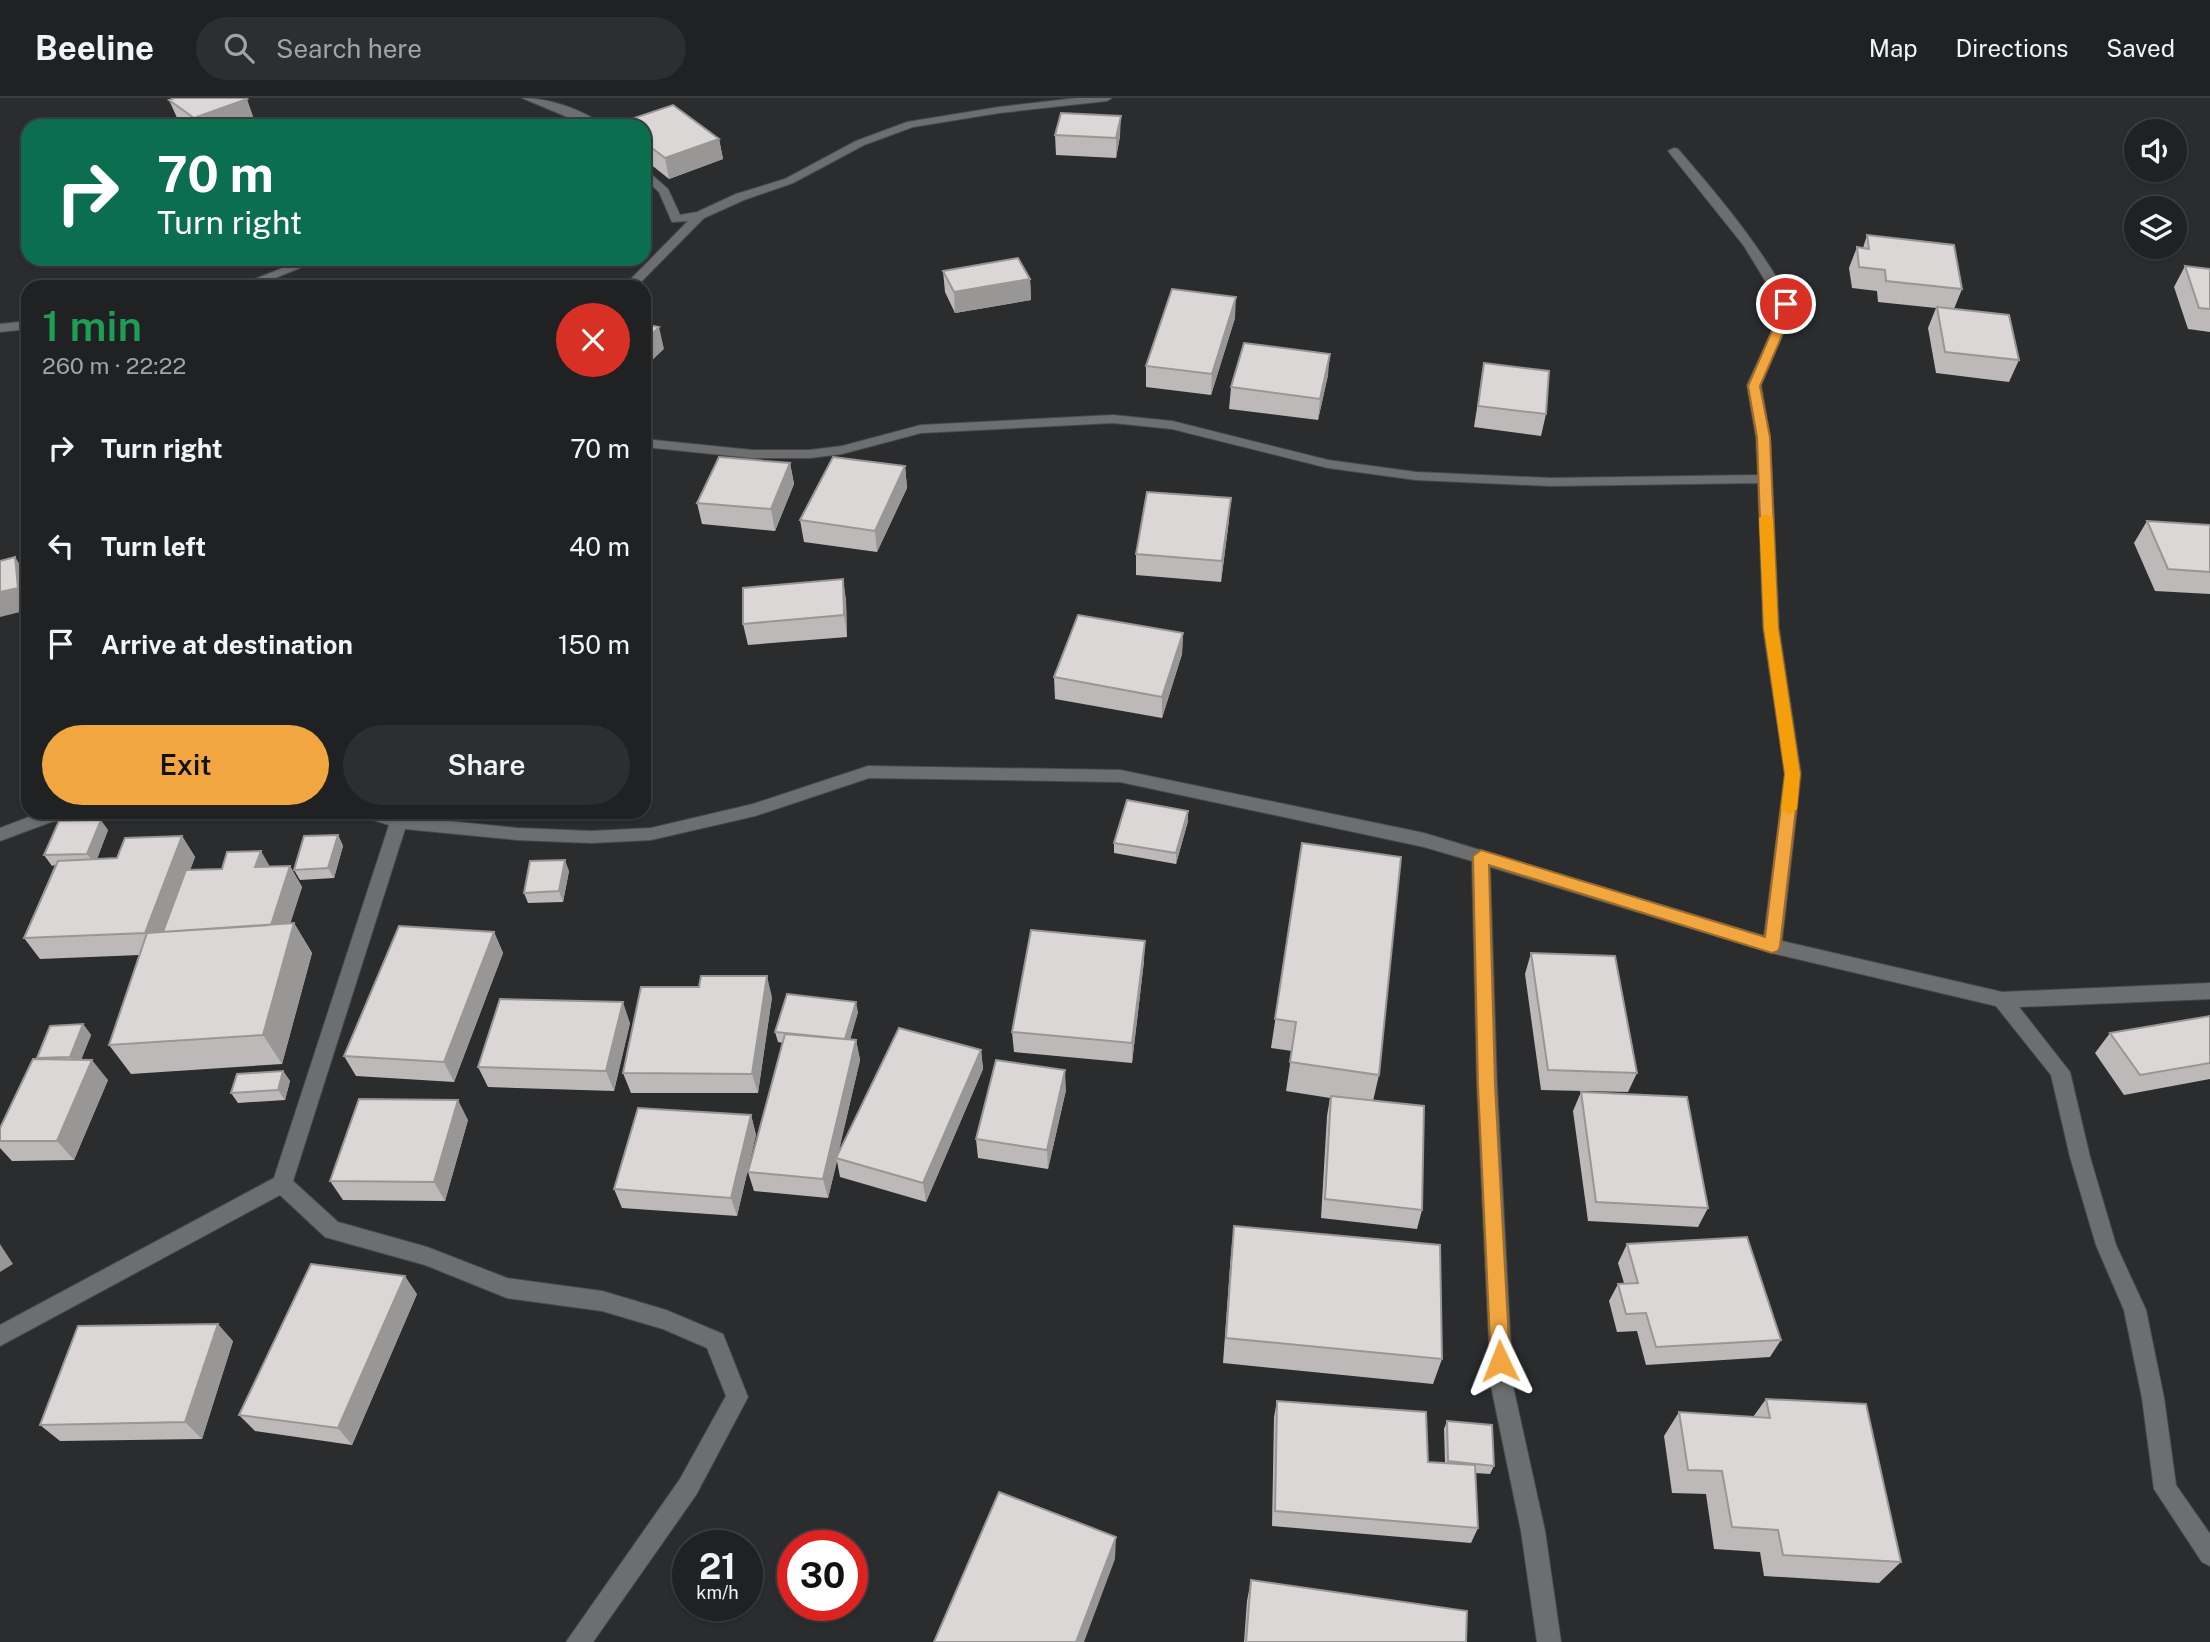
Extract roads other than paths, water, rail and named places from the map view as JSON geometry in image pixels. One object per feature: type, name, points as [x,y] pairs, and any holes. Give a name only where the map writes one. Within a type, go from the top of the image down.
[{"type":"street","points":[[527,98],[587,119]]},
{"type":"street","points":[[651,178],[664,191],[676,219],[701,215],[740,197],[789,181],[860,143],[911,124],[999,110],[1107,98]]},
{"type":"street","points":[[1674,151],[1742,234],[1772,276],[1786,304],[1778,331],[1754,386],[1763,437],[1771,628],[1793,774],[1772,946]]},
{"type":"street","points":[[651,265],[701,215]]},
{"type":"street","points":[[260,280],[297,266]]},
{"type":"street","points":[[636,280],[650,266]]},
{"type":"street","points":[[0,328],[21,326]]},
{"type":"street","points":[[651,444],[752,454],[810,454],[842,450],[921,429],[1113,419],[1172,425],[1328,464],[1416,477],[1551,482],[1764,479]]},
{"type":"street","points":[[390,819],[516,834],[651,834],[755,810],[868,772],[1120,776],[1424,840],[1772,946],[2002,1000],[2210,990]]},
{"type":"street","points":[[0,835],[41,819]]},
{"type":"street","points":[[0,1336],[282,1184],[400,822]]},
{"type":"street","points":[[1481,856],[1487,1085],[1502,1386],[1533,1531],[1549,1642]]},
{"type":"street","points":[[2002,1000],[2060,1072],[2080,1157],[2106,1245],[2135,1310],[2153,1398],[2165,1489],[2210,1555]]},
{"type":"street","points":[[282,1184],[332,1230],[426,1256],[507,1288],[602,1301],[666,1320],[715,1341],[737,1397],[688,1487],[578,1642]]}]
